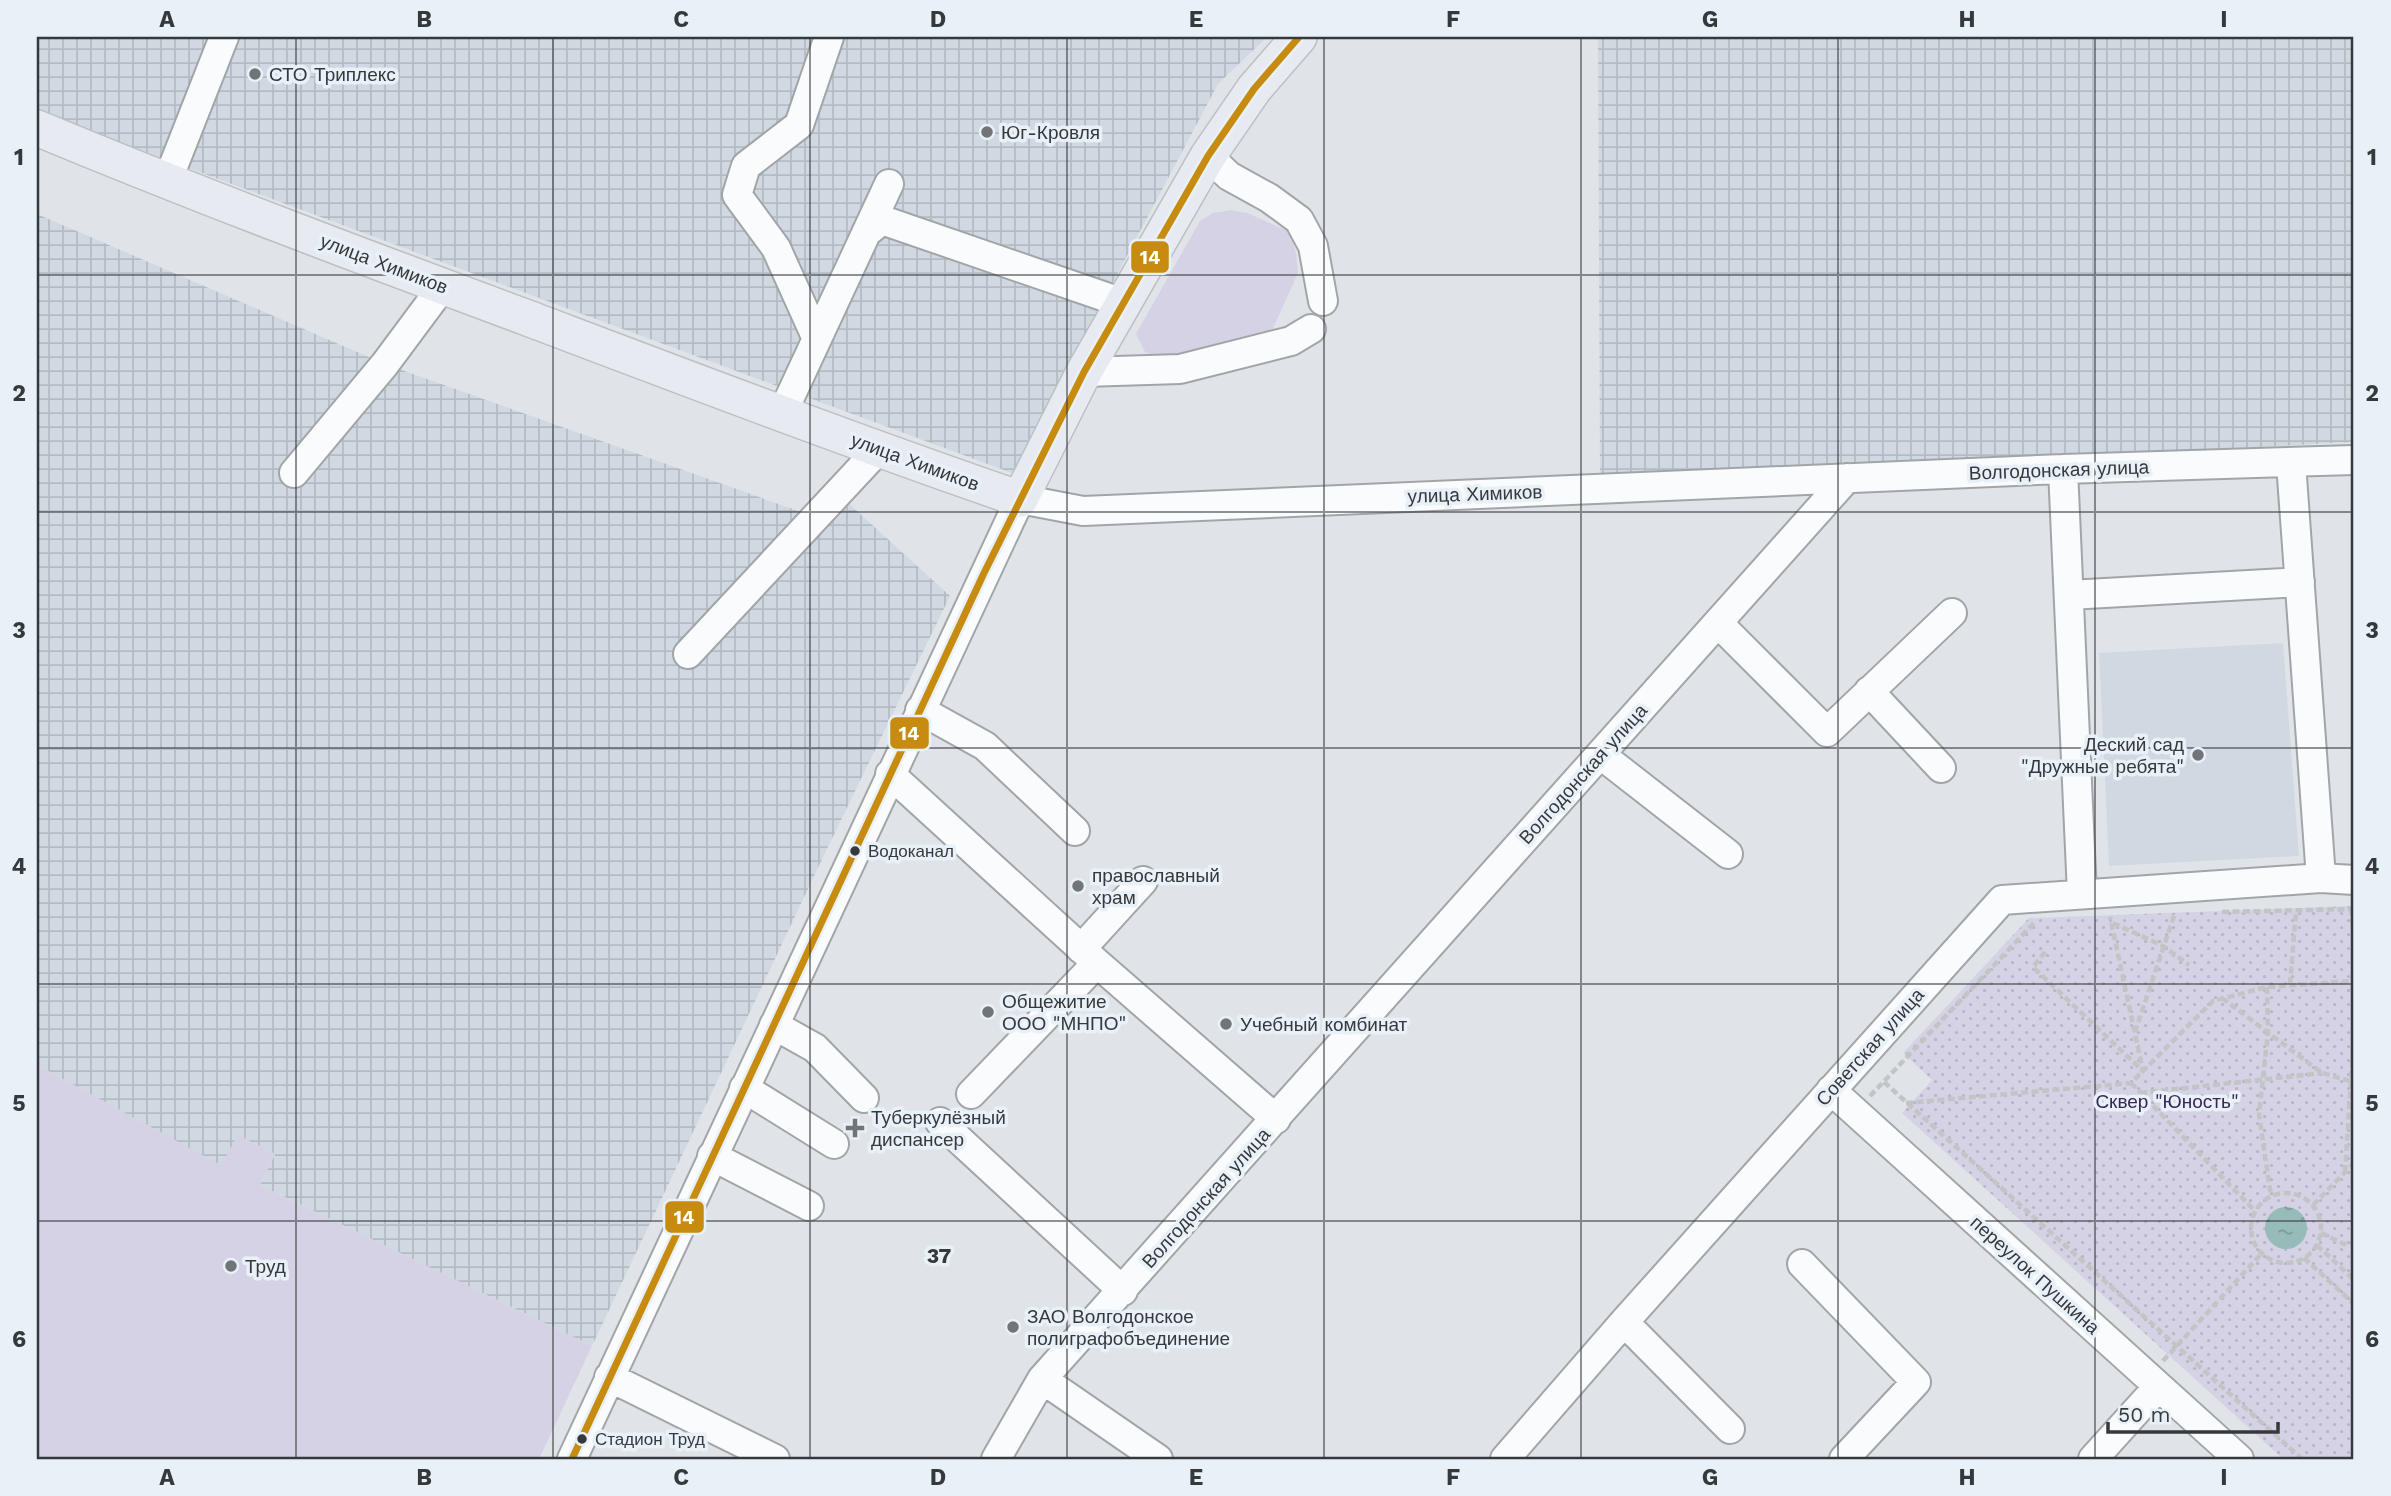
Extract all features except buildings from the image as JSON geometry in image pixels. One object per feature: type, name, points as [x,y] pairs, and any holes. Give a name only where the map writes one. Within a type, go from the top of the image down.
[{"type":"main road","points":[[1020,499],[1084,372],[1208,156],[1254,89],[1299,37]]},
{"type":"main road","name":"улица Химиков","points":[[37,128],[167,182],[782,414],[1020,499]]},
{"type":"street","points":[[167,182],[224,37]]},
{"type":"street","points":[[817,339],[776,248],[737,195],[746,166],[799,125],[829,37]]},
{"type":"street","points":[[1208,156],[1229,176],[1269,198],[1298,220],[1313,246],[1323,301]]},
{"type":"street","points":[[782,414],[889,184]]},
{"type":"street","points":[[866,233],[882,220],[1122,303]]},
{"type":"street","points":[[294,472],[385,364],[443,286]]},
{"type":"street","points":[[1084,372],[1180,369],[1291,341],[1311,329]]},
{"type":"street","points":[[688,654],[879,449]]},
{"type":"street","name":"Волгодонская улица","points":[[996,1459],[1042,1379],[1123,1292],[1847,478],[2354,460]]},
{"type":"street","points":[[2291,463],[2321,878]]},
{"type":"street","points":[[2063,469],[2090,905]]},
{"type":"street","name":"улица Химиков","points":[[1020,499],[1083,510],[1847,478]]},
{"type":"street","points":[[572,1459],[1020,499]]},
{"type":"street","points":[[2069,595],[2300,582]]},
{"type":"street","points":[[1718,623],[1827,732],[1952,613]]},
{"type":"street","points":[[1869,691],[1941,768]]},
{"type":"street","points":[[920,710],[985,746],[1075,831]]},
{"type":"street","points":[[1601,755],[1728,854]]},
{"type":"street","points":[[890,774],[1089,956],[1276,1119]]},
{"type":"street","name":"Советская улица","points":[[1504,1459],[2002,900],[2090,905],[2321,878],[2354,880]]},
{"type":"street","points":[[971,1094],[1089,956],[1143,880]]},
{"type":"street","points":[[774,1025],[815,1048],[864,1098]]},
{"type":"street","points":[[744,1088],[834,1144]]},
{"type":"street","name":"переулок Пушкина","points":[[1831,1090],[2239,1459]]},
{"type":"street","points":[[940,1122],[1123,1292]]},
{"type":"street","points":[[712,1156],[809,1206]]},
{"type":"street","points":[[1802,1264],[1916,1382],[1844,1459]]},
{"type":"street","points":[[1624,1322],[1730,1429]]},
{"type":"street","points":[[610,1377],[775,1459]]},
{"type":"street","points":[[1042,1379],[1158,1459]]},
{"type":"street","points":[[2093,1459],[2158,1387]]},
{"type":"path","points":[[2090,905],[2110,915],[2123,915]]},
{"type":"path","points":[[2216,912],[2353,909],[2354,937]]},
{"type":"path","points":[[2290,984],[2297,911]]},
{"type":"path","points":[[2134,1032],[2175,913],[2162,914]]},
{"type":"path","points":[[2110,915],[2143,1071]]},
{"type":"path","points":[[2048,921],[2035,922],[1884,1082],[2302,1459]]},
{"type":"path","points":[[2112,923],[2163,946],[2189,965]]},
{"type":"path","points":[[2045,952],[2033,967],[2143,1071]]},
{"type":"path","points":[[1905,1103],[2131,1083],[2213,1001],[2267,986],[2347,979],[2354,981]]},
{"type":"path","points":[[2267,986],[2268,1032],[2259,1115],[2271,1196]]},
{"type":"path","points":[[2222,998],[2322,1073],[2352,1083]]},
{"type":"path","points":[[2345,1172],[2354,1036]]},
{"type":"path","points":[[2140,1093],[2322,1073]]},
{"type":"path","points":[[2131,1083],[2255,1211]]},
{"type":"path","points":[[2313,1205],[2354,1163]]},
{"type":"path","points":[[2294,1193],[2304,1197],[2313,1205],[2320,1218],[2321,1233],[2317,1245],[2304,1258],[2293,1263],[2271,1260],[2262,1253],[2251,1233],[2255,1211],[2271,1196],[2294,1193]]},
{"type":"path","points":[[2321,1233],[2344,1244],[2354,1243]]},
{"type":"path","points":[[2317,1245],[2354,1280]]},
{"type":"path","points":[[2158,1387],[2162,1362],[2262,1253]]},
{"type":"path","points":[[2304,1258],[2354,1304]]},
{"type":"shaded area","points":[[37,37],[1267,37],[1218,84],[1012,473],[37,112]]},
{"type":"shaded area","points":[[1598,37],[2354,37],[2354,442],[1600,481]]},
{"type":"shaded area","name":"Водоканал","points":[[37,214],[385,364],[815,517],[832,520],[846,501],[950,596],[824,855],[592,1346],[260,1185],[275,1154],[239,1136],[221,1166],[37,1065]]},
{"type":"shaded area","name":"Деский сад \"Дружные ребята\"","points":[[2283,643],[2299,856],[2109,866],[2099,653]]},
{"type":"green space","points":[[1231,210],[1247,213],[1290,232],[1298,273],[1270,335],[1255,341],[1159,358],[1145,352],[1136,334],[1200,221],[1213,213]]},
{"type":"green space","name":"Сквер \"Юность\"","points":[[2354,906],[2354,1459],[2283,1459],[1902,1113],[1932,1080],[1903,1053],[2029,918]]},
{"type":"green space","name":"Труд","points":[[37,1065],[221,1165],[238,1135],[275,1154],[260,1185],[592,1346],[539,1459],[37,1459]]},
{"type":"water","points":[[2286,1207],[2301,1213],[2307,1228],[2301,1243],[2286,1249],[2271,1243],[2265,1228],[2271,1213]]},
{"type":"transit line","name":"14","points":[[572,1459],[984,573],[1084,372],[1208,156],[1254,89],[1299,37]]},
{"type":"place","name":"СТО Триплекс","points":[[255,74]]},
{"type":"place","name":"Юг-Кровля","points":[[987,132]]},
{"type":"place","name":"Деский сад \"Дружные ребята\"","points":[[2198,755]]},
{"type":"place","name":"Водоканал","points":[[855,851]]},
{"type":"place","name":"православный храм","points":[[1078,886]]},
{"type":"place","name":"Общежитие ООО \"МНПО\"","points":[[988,1012]]},
{"type":"place","name":"Учебный комбинат","points":[[1226,1024]]},
{"type":"place","name":"Туберкулёзный диспансер","points":[[855,1128]]},
{"type":"place","name":"Труд","points":[[231,1266]]},
{"type":"place","name":"ЗАО Волгодонское полиграфобъединение","points":[[1013,1327]]},
{"type":"place","name":"Стадион Труд","points":[[582,1439]]},
{"type":"district","name":"37","points":[[939,1255]]}]
